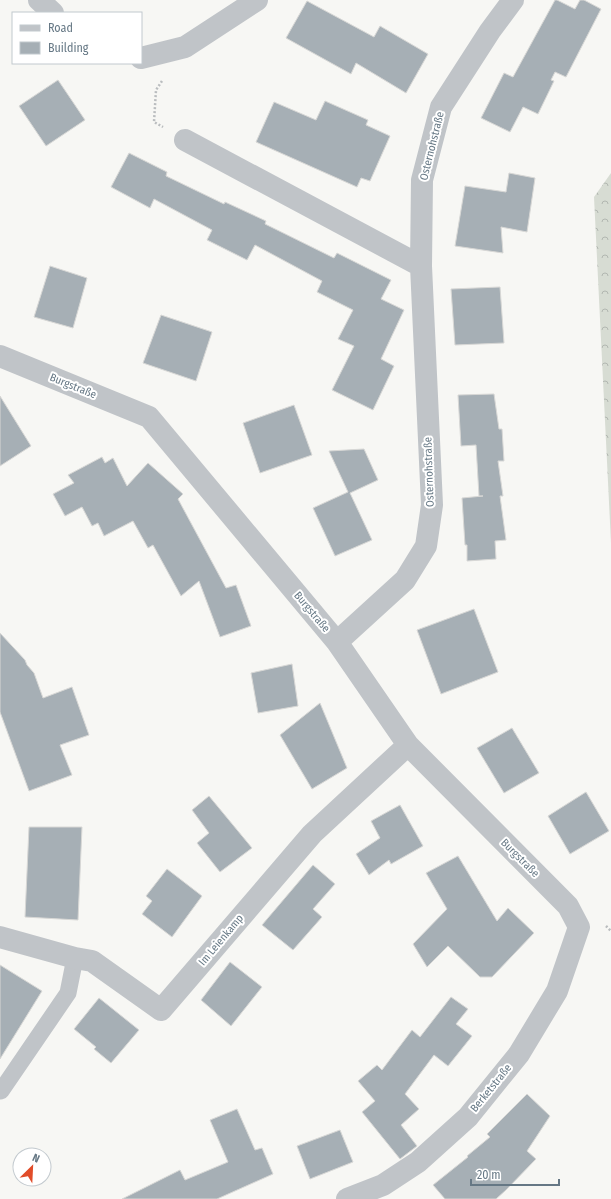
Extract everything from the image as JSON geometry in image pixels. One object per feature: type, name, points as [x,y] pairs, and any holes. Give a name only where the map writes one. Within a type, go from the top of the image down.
[{"type":"street","points":[[39,0],[52,12]]},
{"type":"street","points":[[142,58],[185,47],[257,0]]},
{"type":"street","name":"Osternohstraße","points":[[337,642],[405,580],[426,546],[432,505],[421,266],[422,180],[441,107],[490,31],[513,0]]},
{"type":"street","points":[[185,140],[421,266]]},
{"type":"street","name":"Burgstraße","points":[[0,356],[149,417],[337,642],[408,745],[568,906],[579,927]]},
{"type":"street","name":"Im Leienkamp","points":[[0,937],[74,958],[92,961],[161,1010],[312,834],[408,745]]},
{"type":"street","name":"Berketstraße","points":[[347,1199],[383,1185],[418,1162],[468,1117],[519,1054],[557,991],[579,927]]},
{"type":"lane","points":[[1,1091],[68,993],[74,958]]},
{"type":"path","points":[[185,47],[156,90],[154,122],[185,140]]},
{"type":"green space","points":[[611,173],[611,543],[594,197]]},
{"type":"building","points":[[555,0],[575,9],[580,0],[584,0],[601,9],[566,77],[555,72],[551,80],[554,81],[538,114],[523,107],[510,132],[481,118],[504,73],[513,77]]},
{"type":"building","points":[[307,1],[374,37],[380,26],[428,54],[406,93],[356,63],[351,74],[286,38]]},
{"type":"building","points":[[58,80],[85,120],[46,146],[19,106]]},
{"type":"building","points":[[325,101],[368,120],[366,125],[390,136],[370,181],[361,178],[357,187],[256,142],[274,102],[316,120]]},
{"type":"building","points":[[129,153],[167,172],[166,176],[224,204],[225,202],[266,221],[265,224],[334,258],[337,253],[391,280],[381,299],[404,310],[381,359],[394,366],[373,410],[332,390],[354,346],[338,339],[353,310],[317,292],[322,281],[255,245],[247,260],[207,240],[212,230],[154,199],[150,208],[111,187]]},
{"type":"building","points":[[509,173],[535,178],[527,232],[501,227],[503,253],[455,246],[465,186],[506,192]]},
{"type":"building","points":[[50,266],[87,278],[73,328],[34,317]]},
{"type":"building","points":[[500,287],[504,343],[455,345],[451,289]]},
{"type":"building","points":[[161,315],[212,332],[196,381],[143,363]]},
{"type":"building","points":[[494,394],[499,429],[502,429],[504,461],[498,461],[503,496],[500,496],[506,540],[495,541],[496,559],[467,561],[467,545],[465,545],[462,498],[483,496],[479,496],[476,445],[461,446],[458,395]]},
{"type":"building","points":[[0,396],[31,446],[0,466]]},
{"type":"building","points":[[294,405],[312,455],[260,473],[243,423]]},
{"type":"building","points":[[364,449],[378,480],[350,493],[372,540],[335,556],[313,508],[348,492],[329,451]]},
{"type":"building","points":[[102,457],[105,463],[113,458],[127,486],[148,463],[183,494],[178,499],[226,588],[236,585],[251,626],[220,637],[199,581],[181,596],[153,545],[148,548],[133,521],[104,536],[98,523],[92,526],[82,507],[65,516],[53,494],[74,483],[68,475]]},
{"type":"building","points":[[474,609],[498,672],[441,694],[417,630]]},
{"type":"building","points":[[0,633],[25,660],[27,665],[34,673],[43,698],[72,687],[89,735],[60,745],[72,775],[29,791],[0,712]]},
{"type":"building","points":[[292,664],[298,706],[258,713],[251,673]]},
{"type":"building","points":[[320,703],[347,768],[312,789],[280,735]]},
{"type":"building","points":[[512,728],[539,773],[504,793],[477,748]]},
{"type":"building","points":[[586,792],[609,831],[570,854],[548,816]]},
{"type":"building","points":[[209,796],[252,848],[220,872],[197,843],[209,833],[192,810]]},
{"type":"building","points":[[400,805],[423,846],[391,864],[389,860],[369,875],[356,854],[380,838],[371,821]]},
{"type":"building","points":[[29,827],[82,827],[78,920],[25,917]]},
{"type":"building","points":[[458,856],[497,921],[508,908],[534,933],[492,977],[480,977],[448,946],[427,967],[413,944],[447,909],[426,873]]},
{"type":"building","points":[[313,865],[335,884],[313,909],[322,917],[293,950],[262,925]]},
{"type":"building","points":[[167,869],[202,896],[172,937],[142,914],[152,901],[146,896]]},
{"type":"building","points":[[230,962],[262,987],[231,1026],[201,1000]]},
{"type":"building","points":[[0,965],[42,991],[0,1059]]},
{"type":"building","points":[[451,997],[468,1009],[456,1024],[472,1036],[448,1066],[434,1055],[405,1094],[419,1109],[401,1125],[417,1146],[400,1159],[362,1112],[375,1101],[358,1081],[377,1065],[382,1070],[412,1030],[420,1037]]},
{"type":"building","points":[[99,998],[139,1030],[111,1063],[94,1049],[96,1047],[74,1029]]},
{"type":"building","points":[[527,1094],[550,1116],[527,1151],[536,1159],[496,1199],[445,1199],[433,1185],[490,1137],[487,1134]]},
{"type":"building","points":[[237,1109],[255,1150],[262,1148],[273,1174],[217,1199],[122,1199],[180,1170],[185,1180],[228,1162],[210,1120]]},
{"type":"building","points":[[340,1130],[353,1162],[310,1179],[297,1146]]}]
